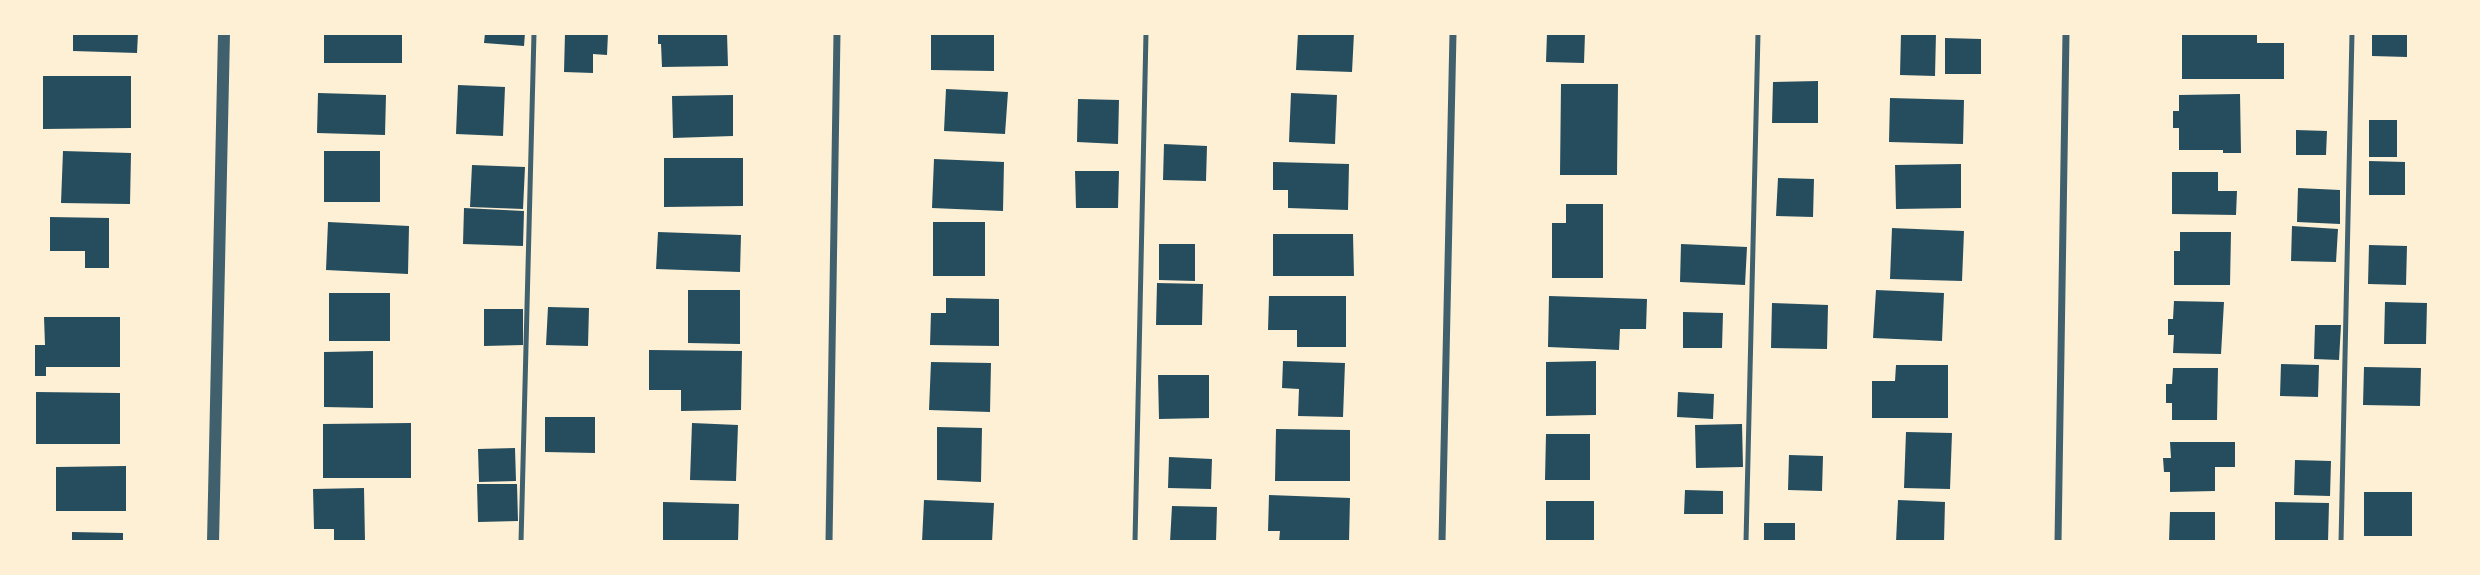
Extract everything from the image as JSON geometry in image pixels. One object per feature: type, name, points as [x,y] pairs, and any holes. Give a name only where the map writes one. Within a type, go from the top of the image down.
[{"type":"street","points":[[213,542],[224,33]]},
{"type":"street","points":[[829,542],[838,33]]},
{"type":"street","points":[[1442,542],[1453,33]]},
{"type":"street","points":[[2057,542],[2066,33]]},
{"type":"lane","points":[[521,542],[534,33]]},
{"type":"lane","points":[[1135,542],[1146,33]]},
{"type":"lane","points":[[1746,542],[1758,33]]},
{"type":"lane","points":[[2341,542],[2352,33]]},
{"type":"building","points":[[73,33],[138,33],[137,53],[73,51]]},
{"type":"building","points":[[324,33],[402,33],[402,63],[324,63]]},
{"type":"building","points":[[485,33],[525,33],[524,46],[484,43]]},
{"type":"building","points":[[565,33],[608,33],[607,55],[593,54],[593,73],[564,72]]},
{"type":"building","points":[[658,33],[727,33],[728,66],[662,67]]},
{"type":"building","points":[[931,33],[994,33],[994,71],[931,70]]},
{"type":"building","points":[[1298,33],[1354,33],[1352,72],[1296,70]]},
{"type":"building","points":[[1547,33],[1585,33],[1584,63],[1546,62]]},
{"type":"building","points":[[1901,33],[1936,33],[1935,76],[1900,75]]},
{"type":"building","points":[[2182,33],[2257,33],[2257,43],[2284,43],[2284,79],[2182,79]]},
{"type":"building","points":[[2372,33],[2407,33],[2407,57],[2372,56]]},
{"type":"building","points":[[1945,38],[1981,39],[1981,74],[1945,74]]},
{"type":"building","points":[[43,76],[131,76],[131,128],[43,129]]},
{"type":"building","points":[[1818,81],[1818,123],[1772,123],[1773,82]]},
{"type":"building","points":[[1561,84],[1618,84],[1617,175],[1560,175]]},
{"type":"building","points":[[458,85],[505,87],[503,136],[456,134]]},
{"type":"building","points":[[946,89],[1008,92],[1005,134],[944,131]]},
{"type":"building","points":[[318,93],[386,95],[385,135],[317,133]]},
{"type":"building","points":[[1291,93],[1337,95],[1335,144],[1289,142]]},
{"type":"building","points":[[2240,94],[2241,153],[2223,153],[2223,150],[2179,150],[2179,128],[2173,128],[2173,111],[2179,111],[2179,95]]},
{"type":"building","points":[[733,95],[733,136],[673,138],[672,96]]},
{"type":"building","points":[[1890,98],[1964,100],[1963,144],[1889,142]]},
{"type":"building","points":[[1078,99],[1119,100],[1118,144],[1077,142]]},
{"type":"building","points":[[2369,120],[2397,120],[2397,157],[2369,157]]},
{"type":"building","points":[[2296,130],[2327,131],[2326,155],[2296,155]]},
{"type":"building","points":[[1164,144],[1207,146],[1206,181],[1163,180]]},
{"type":"building","points":[[63,151],[131,153],[130,204],[61,203]]},
{"type":"building","points":[[324,151],[380,151],[380,202],[324,202]]},
{"type":"building","points":[[664,158],[743,158],[743,206],[664,207]]},
{"type":"building","points":[[934,159],[1004,162],[1003,211],[932,208]]},
{"type":"building","points":[[2369,161],[2405,162],[2405,195],[2369,195]]},
{"type":"building","points":[[1273,162],[1349,164],[1348,210],[1288,208],[1288,190],[1273,190]]},
{"type":"building","points":[[1961,164],[1961,208],[1896,209],[1895,165]]},
{"type":"building","points":[[472,165],[525,167],[523,209],[470,207]]},
{"type":"building","points":[[1075,171],[1119,171],[1118,208],[1076,208]]},
{"type":"building","points":[[2172,172],[2218,172],[2218,191],[2237,191],[2236,215],[2172,214]]},
{"type":"building","points":[[1778,178],[1814,179],[1813,217],[1776,216]]},
{"type":"building","points":[[2298,188],[2340,190],[2340,224],[2297,222]]},
{"type":"building","points":[[1566,204],[1603,204],[1603,278],[1552,278],[1552,223],[1566,223]]},
{"type":"building","points":[[464,208],[524,211],[523,246],[463,244]]},
{"type":"building","points":[[50,217],[109,218],[109,268],[85,268],[85,251],[50,251]]},
{"type":"building","points":[[328,222],[409,226],[408,274],[326,270]]},
{"type":"building","points":[[933,222],[985,222],[985,276],[933,276]]},
{"type":"building","points":[[2292,226],[2338,229],[2336,262],[2291,261]]},
{"type":"building","points":[[1892,228],[1964,231],[1962,281],[1890,279]]},
{"type":"building","points":[[658,232],[741,235],[740,272],[656,269]]},
{"type":"building","points":[[2180,232],[2231,232],[2230,285],[2174,285],[2174,251],[2180,251]]},
{"type":"building","points":[[1273,234],[1353,234],[1354,276],[1273,276]]},
{"type":"building","points":[[1159,244],[1195,244],[1195,281],[1159,280]]},
{"type":"building","points":[[1681,244],[1747,247],[1745,285],[1680,282]]},
{"type":"building","points":[[2369,245],[2407,246],[2406,285],[2368,284]]},
{"type":"building","points":[[1157,283],[1203,284],[1202,325],[1156,325]]},
{"type":"building","points":[[688,290],[740,290],[740,344],[688,343]]},
{"type":"building","points":[[1876,290],[1944,293],[1942,341],[1873,338]]},
{"type":"building","points":[[329,293],[390,293],[390,341],[329,341]]},
{"type":"building","points":[[1269,296],[1346,296],[1346,347],[1297,347],[1297,330],[1268,330]]},
{"type":"building","points":[[1549,296],[1647,299],[1646,329],[1620,329],[1619,350],[1548,347]]},
{"type":"building","points":[[946,298],[999,299],[999,346],[930,345],[931,313],[946,313]]},
{"type":"building","points":[[2174,301],[2224,302],[2221,354],[2173,353],[2174,335],[2168,335],[2168,319],[2173,319]]},
{"type":"building","points":[[2385,302],[2427,303],[2426,344],[2384,344]]},
{"type":"building","points":[[1772,303],[1828,305],[1827,349],[1771,348]]},
{"type":"building","points":[[548,307],[589,308],[588,346],[546,345]]},
{"type":"building","points":[[484,309],[523,309],[523,345],[484,346]]},
{"type":"building","points":[[1683,312],[1723,313],[1722,348],[1683,348]]},
{"type":"building","points":[[44,317],[120,317],[120,367],[46,367],[46,376],[33,376],[33,345],[45,345]]},
{"type":"building","points":[[2315,325],[2341,325],[2339,360],[2314,359]]},
{"type":"building","points":[[649,350],[742,351],[741,410],[681,411],[681,390],[649,390]]},
{"type":"building","points":[[373,351],[373,408],[324,407],[324,352]]},
{"type":"building","points":[[1283,361],[1345,363],[1343,417],[1298,416],[1299,389],[1282,388]]},
{"type":"building","points":[[1596,361],[1596,415],[1546,416],[1546,362]]},
{"type":"building","points":[[931,362],[991,363],[990,412],[929,410]]},
{"type":"building","points":[[2281,364],[2319,365],[2318,397],[2280,396]]},
{"type":"building","points":[[1896,365],[1948,365],[1948,418],[1872,418],[1872,381],[1895,381]]},
{"type":"building","points":[[2364,367],[2421,368],[2420,406],[2363,405]]},
{"type":"building","points":[[2173,368],[2218,368],[2217,420],[2172,420],[2172,403],[2166,403],[2166,384],[2172,384]]},
{"type":"building","points":[[1158,375],[1209,375],[1209,418],[1159,419]]},
{"type":"building","points":[[36,392],[120,393],[120,444],[36,444]]},
{"type":"building","points":[[1678,392],[1714,394],[1713,419],[1677,417]]},
{"type":"building","points":[[545,417],[595,417],[595,453],[545,452]]},
{"type":"building","points":[[411,423],[411,478],[323,478],[323,424]]},
{"type":"building","points":[[692,423],[738,425],[736,481],[690,480]]},
{"type":"building","points":[[1742,424],[1743,467],[1696,468],[1695,425]]},
{"type":"building","points":[[937,427],[982,428],[981,482],[937,480]]},
{"type":"building","points":[[1276,429],[1350,430],[1350,481],[1275,481]]},
{"type":"building","points":[[1906,432],[1952,433],[1950,489],[1904,488]]},
{"type":"building","points":[[1546,434],[1590,434],[1590,480],[1545,480]]},
{"type":"building","points":[[2170,442],[2235,442],[2235,467],[2215,467],[2215,491],[2170,492],[2170,472],[2164,472],[2163,458],[2171,458]]},
{"type":"building","points":[[515,448],[516,481],[479,482],[478,449]]},
{"type":"building","points":[[1789,455],[1823,456],[1822,491],[1788,490]]},
{"type":"building","points":[[1169,457],[1212,459],[1211,489],[1168,488]]},
{"type":"building","points":[[2295,460],[2331,461],[2330,496],[2294,495]]},
{"type":"building","points":[[126,466],[126,511],[56,511],[56,467]]},
{"type":"building","points":[[477,484],[517,484],[518,521],[478,522]]},
{"type":"building","points":[[364,488],[365,542],[334,542],[334,529],[314,529],[313,489]]},
{"type":"building","points":[[1685,490],[1723,491],[1723,514],[1684,514]]},
{"type":"building","points":[[2364,492],[2412,492],[2412,536],[2364,536]]},
{"type":"building","points":[[1269,495],[1350,498],[1349,542],[1279,542],[1280,531],[1268,531]]},
{"type":"building","points":[[924,500],[994,503],[992,542],[922,542]]},
{"type":"building","points":[[1898,500],[1945,502],[1944,542],[1896,542]]},
{"type":"building","points":[[1546,501],[1594,501],[1594,542],[1546,542]]},
{"type":"building","points":[[663,502],[739,504],[738,542],[663,542]]},
{"type":"building","points":[[2275,502],[2329,503],[2328,542],[2275,542]]},
{"type":"building","points":[[1172,506],[1217,507],[1216,542],[1170,542]]},
{"type":"building","points":[[2170,512],[2215,512],[2215,542],[2169,542]]},
{"type":"building","points":[[1764,523],[1795,523],[1795,542],[1764,542]]},
{"type":"building","points":[[72,532],[123,533],[123,542],[72,542]]}]
